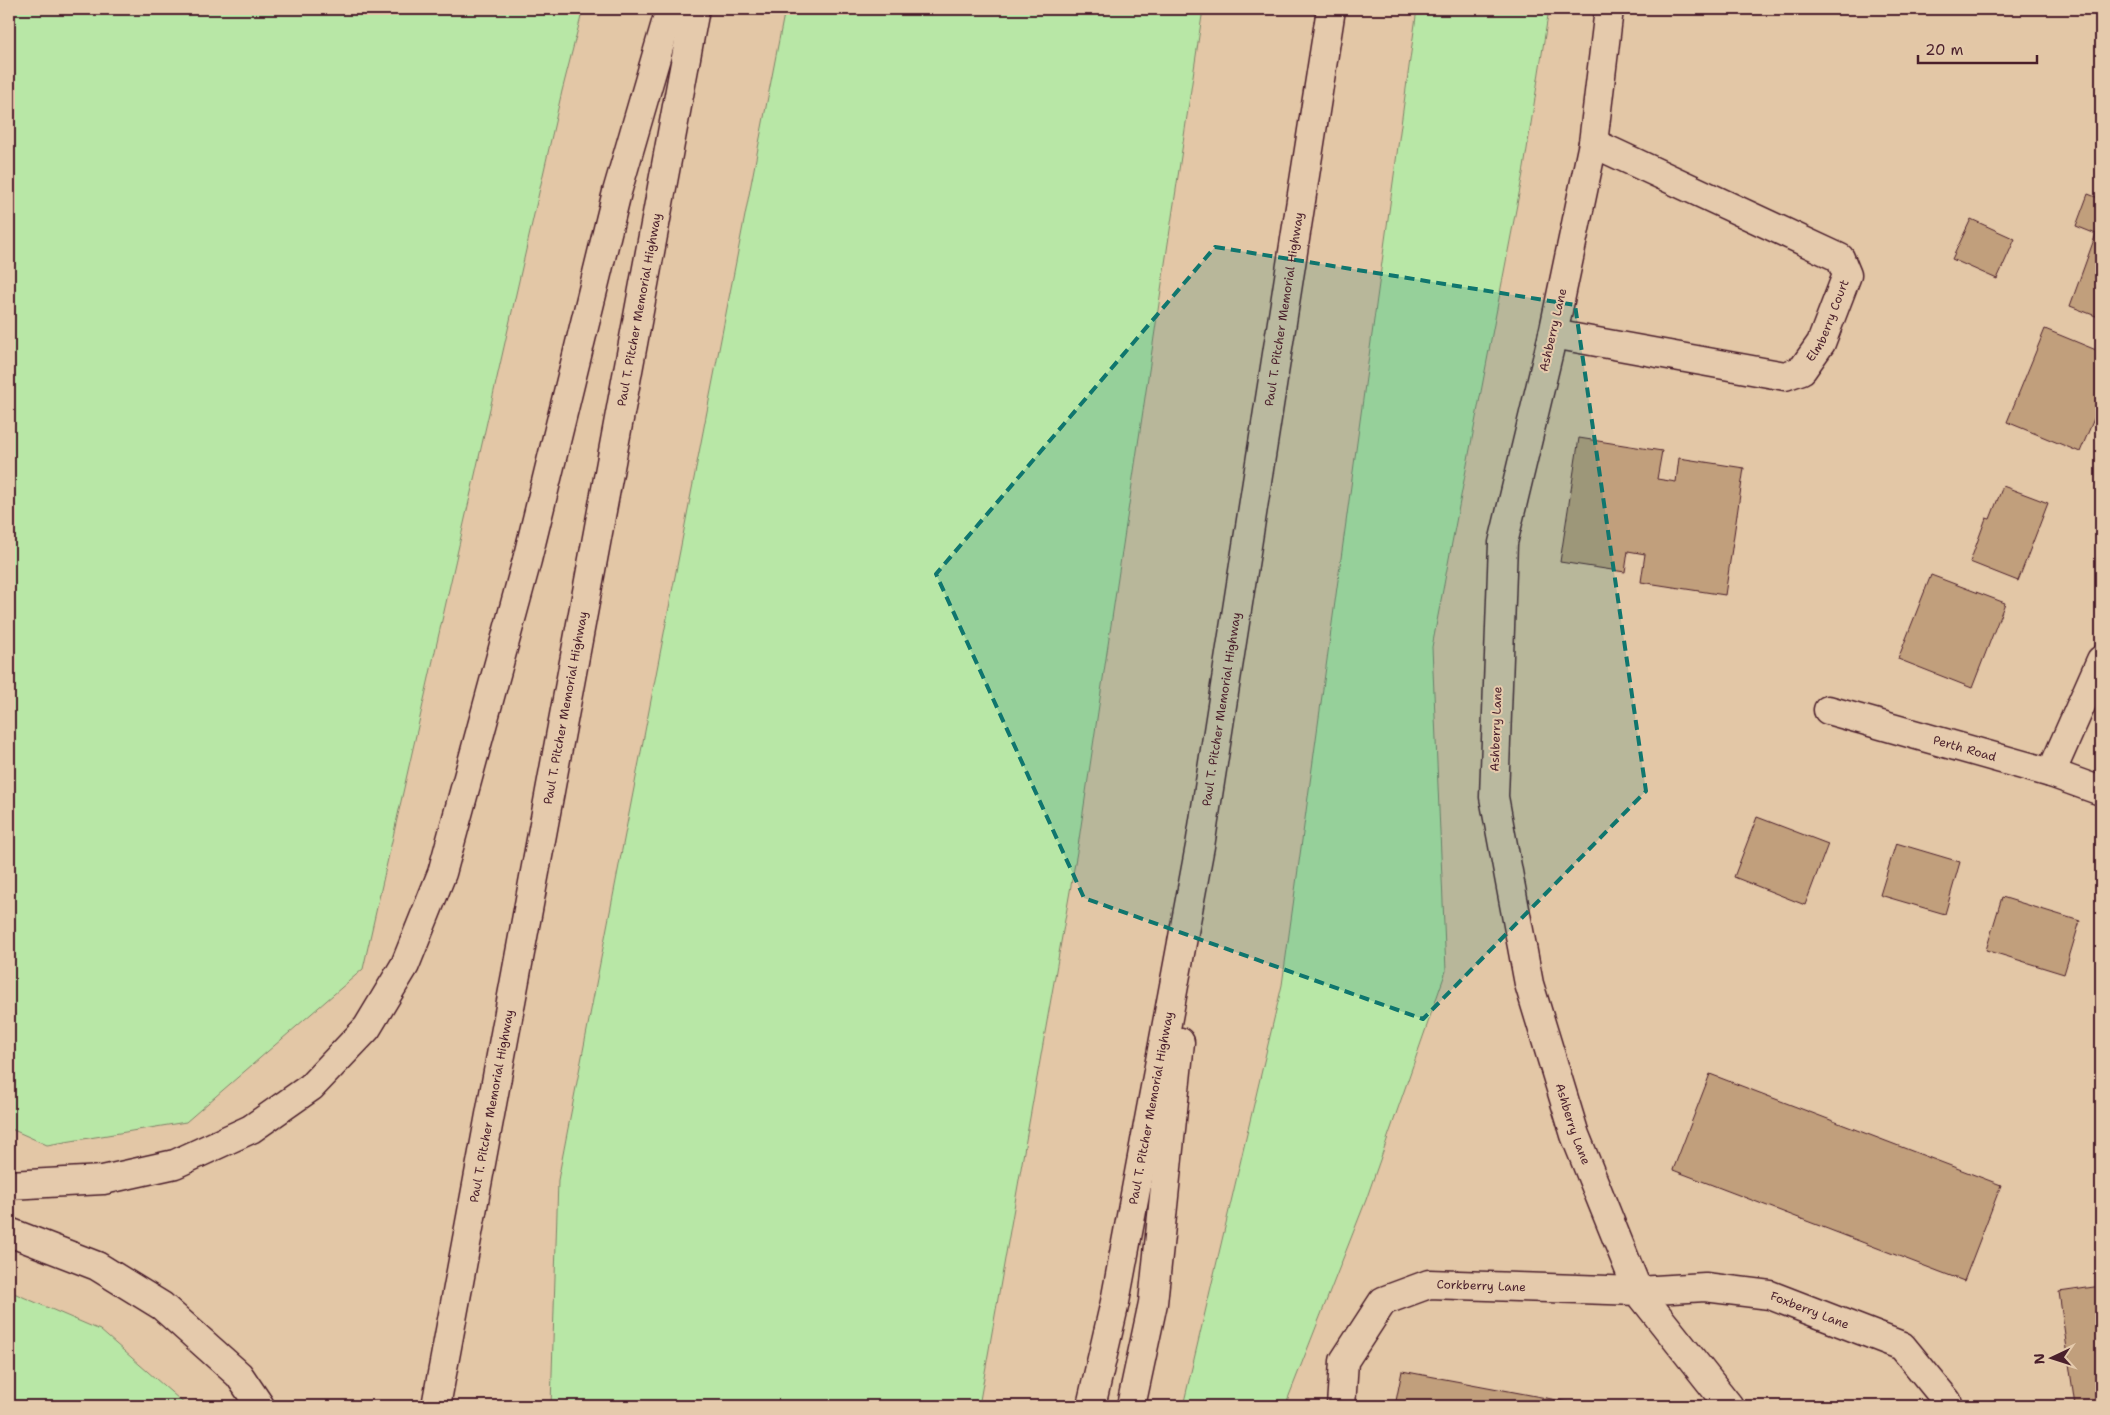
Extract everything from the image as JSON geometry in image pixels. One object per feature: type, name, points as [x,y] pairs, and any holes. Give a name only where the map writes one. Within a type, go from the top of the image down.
[{"type":"main road","points":[[9,1185],[103,1180],[175,1164],[251,1129],[311,1086],[367,1028],[405,965],[442,873],[527,560],[618,192],[670,9]]},
{"type":"main road","name":"Paul T. Pitcher Memorial Highway","points":[[436,1406],[695,9]]},
{"type":"main road","name":"Paul T. Pitcher Memorial Highway","points":[[1091,1406],[1115,1302],[1200,846],[1331,9]]},
{"type":"main road","name":"Ashberry Lane","points":[[1609,9],[1594,143],[1553,334],[1504,543],[1494,797],[1529,984],[1575,1135],[1638,1291],[1729,1406]]},
{"type":"main road","name":"Elmberry Court","points":[[1553,334],[1785,376],[1802,370],[1821,343],[1847,275],[1840,258],[1594,143]]},
{"type":"main road","points":[[2051,773],[2101,660]]},
{"type":"main road","name":"Perth Road","points":[[1828,710],[2051,773],[2101,791]]},
{"type":"main road","points":[[1131,1406],[1153,1303],[1200,846]]},
{"type":"main road","points":[[9,1232],[97,1266],[162,1306],[240,1375],[260,1406]]},
{"type":"main road","name":"Corkberry Lane","points":[[1342,1406],[1344,1361],[1383,1301],[1429,1284],[1638,1291]]},
{"type":"main road","name":"Foxberry Lane","points":[[1638,1291],[1705,1287],[1770,1295],[1902,1346],[1947,1401],[1949,1406]]},
{"type":"highlighted area","points":[[1215,247],[1575,305],[1646,791],[1423,1019],[1084,898],[936,574]]},
{"type":"green space","points":[[9,9],[583,9],[562,91],[363,969],[186,1122],[47,1145],[9,1128]]},
{"type":"green space","points":[[785,9],[1203,9],[1078,846],[979,1406],[551,1406],[558,1180]]},
{"type":"green space","points":[[1417,9],[1549,9],[1524,168],[1432,647],[1446,971],[1366,1200],[1285,1406],[1183,1406],[1282,985]]},
{"type":"green space","points":[[9,1291],[100,1330],[187,1406],[9,1406]]},
{"type":"building","points":[[2088,194],[2101,199],[2101,318],[2070,306],[2096,234],[2076,226]]},
{"type":"building","points":[[1971,219],[2015,239],[1997,279],[1952,259]]},
{"type":"building","points":[[2045,329],[2101,352],[2101,402],[2080,452],[2007,422]]},
{"type":"building","points":[[1579,438],[1662,451],[1657,479],[1676,482],[1679,458],[1744,468],[1725,595],[1641,582],[1645,554],[1628,551],[1625,572],[1560,562]]},
{"type":"building","points":[[2003,486],[2048,503],[2018,581],[1970,562],[1986,518],[1990,519]]},
{"type":"building","points":[[1931,575],[2005,603],[1972,688],[1898,659]]},
{"type":"building","points":[[1757,817],[1828,844],[1805,905],[1734,877]]},
{"type":"building","points":[[1896,843],[1960,862],[1945,914],[1880,895]]},
{"type":"building","points":[[2002,897],[2080,921],[2064,974],[1986,950]]},
{"type":"building","points":[[1710,1074],[2001,1185],[1964,1281],[1673,1170]]},
{"type":"building","points":[[2101,1286],[2101,1406],[2075,1406],[2059,1292]]},
{"type":"building","points":[[1402,1371],[1589,1406],[1395,1406]]}]
